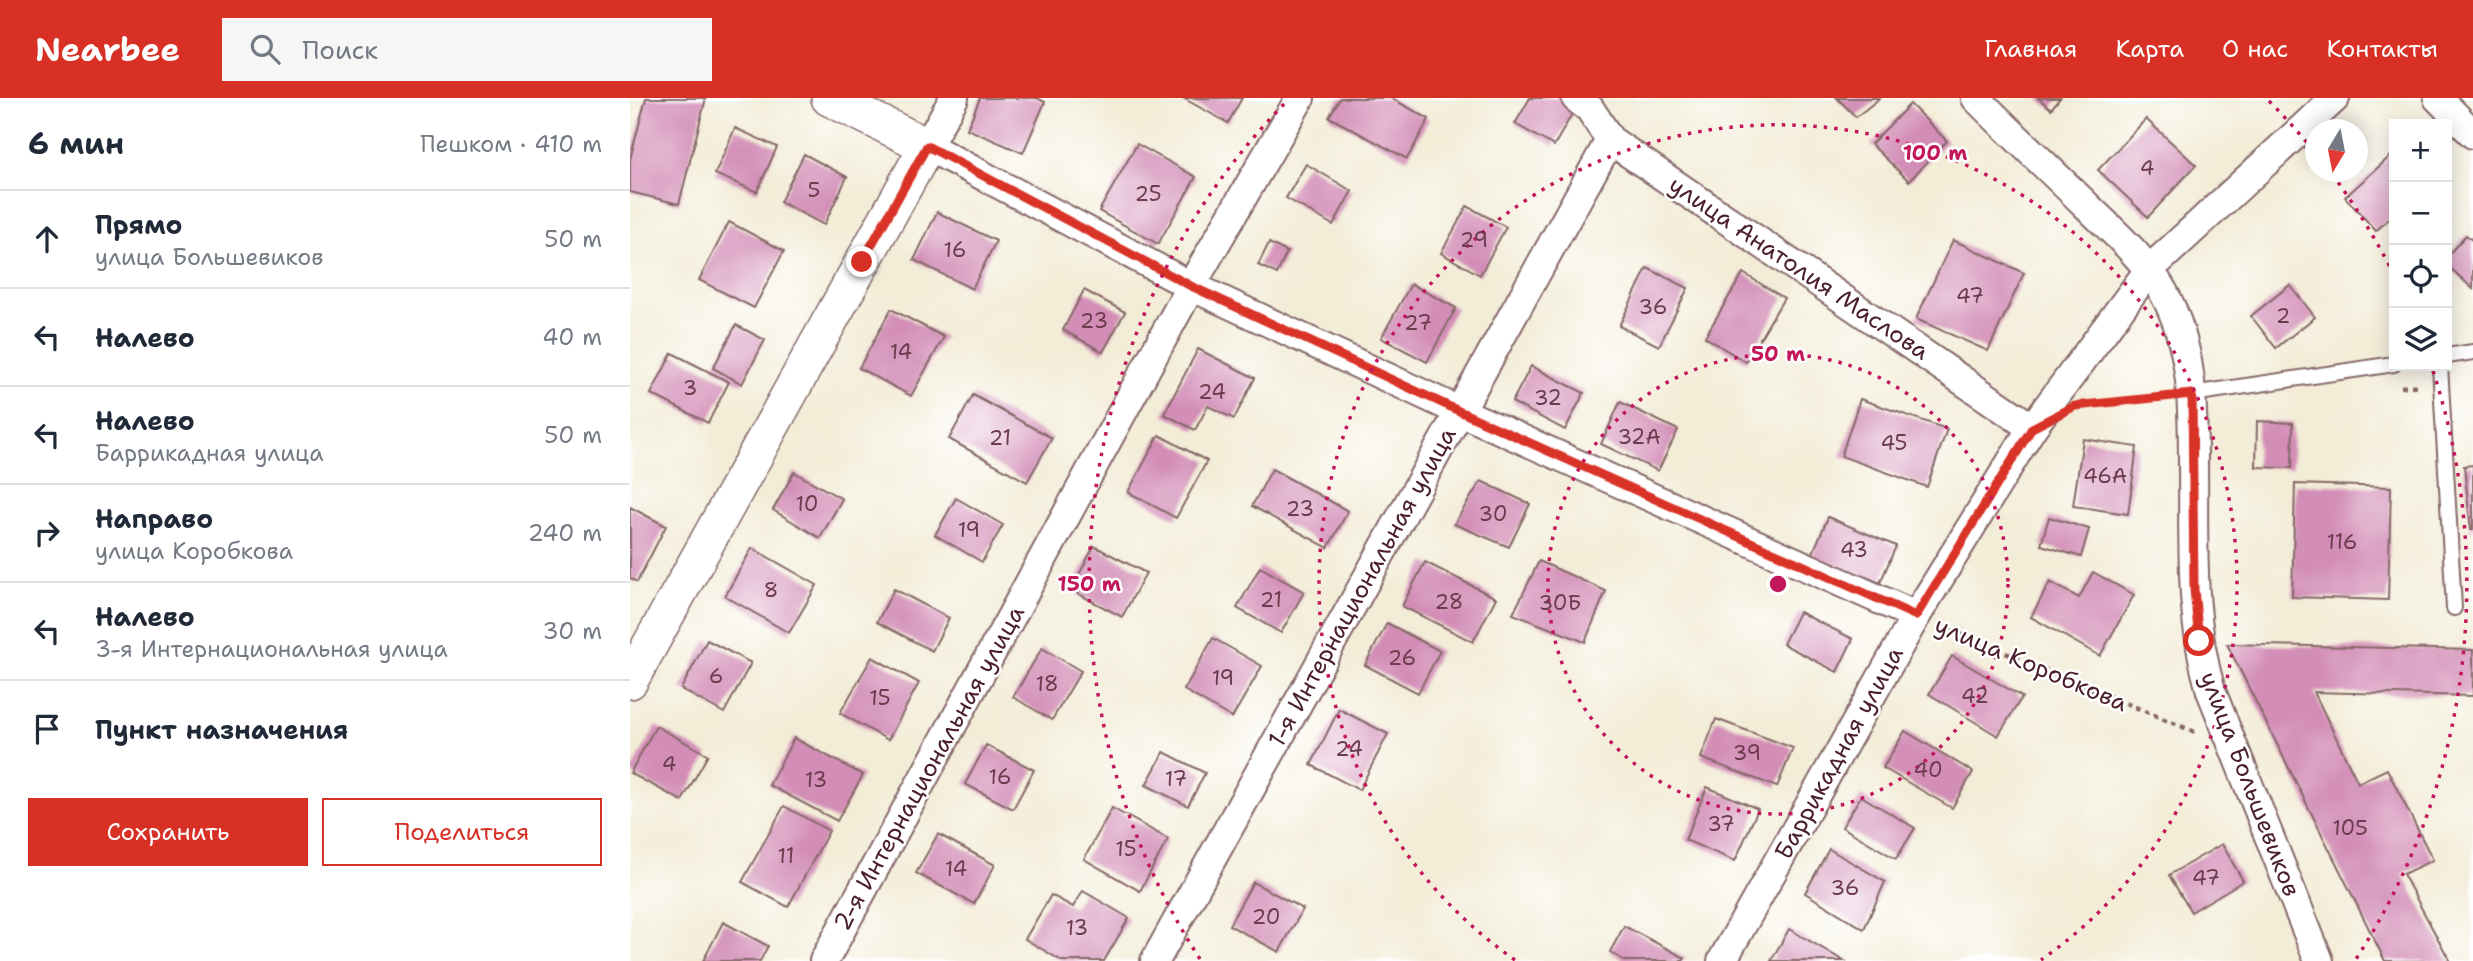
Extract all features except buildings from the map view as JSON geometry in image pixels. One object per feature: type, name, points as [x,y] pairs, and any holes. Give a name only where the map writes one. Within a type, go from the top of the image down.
[{"type":"street","name":"улица Коробкова","points":[[829,98],[927,146],[1191,286],[1459,411],[1916,616]]},
{"type":"street","points":[[630,681],[954,98]]},
{"type":"street","name":"2-я Интернациональная улица","points":[[824,961],[1191,286],[1300,98]]},
{"type":"street","name":"улица Анатолия Маслова","points":[[1576,98],[1590,109],[1610,140],[2032,428]]},
{"type":"street","name":"улица Большевиков","points":[[1976,98],[2138,256],[2167,300],[2182,336],[2189,364],[2192,394],[2194,589],[2202,658],[2211,691],[2319,961]]},
{"type":"street","name":"Баррикадная улица","points":[[1722,961],[1916,616],[2032,428],[2149,270],[2335,98]]},
{"type":"street","points":[[2438,98],[2473,134]]},
{"type":"street","name":"1-я Интернациональная улица","points":[[1155,961],[1610,140]]},
{"type":"lane","points":[[2452,355],[2473,352]]},
{"type":"lane","points":[[2192,394],[2389,364]]},
{"type":"lane","points":[[2440,371],[2454,608]]},
{"type":"path","points":[[2400,387],[2441,383]]},
{"type":"path","points":[[2032,428],[2075,406],[2192,394]]},
{"type":"path","name":"улица Коробкова","points":[[1916,616],[2199,733]]},
{"type":"route","points":[[862,262],[927,146],[1191,286],[1459,411],[1916,616],[2032,428],[2075,406],[2192,394],[2194,589],[2199,641]]}]
